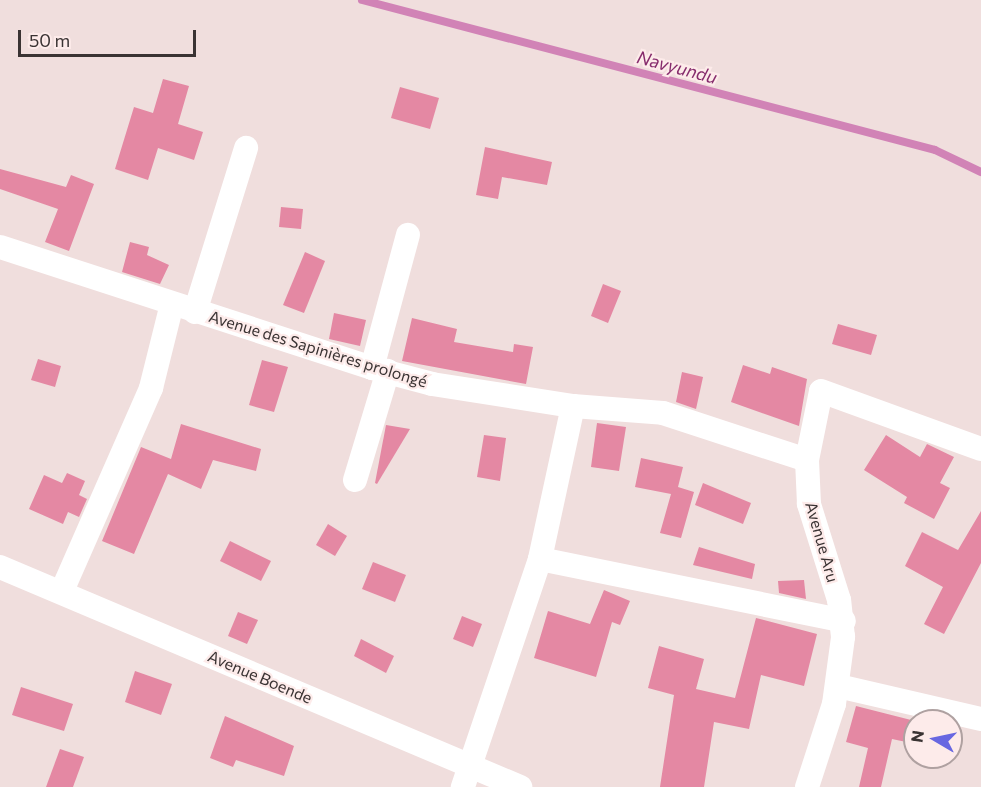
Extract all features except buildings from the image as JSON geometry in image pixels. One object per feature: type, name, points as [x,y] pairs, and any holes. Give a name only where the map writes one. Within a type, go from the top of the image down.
[{"type":"street","points":[[195,312],[246,148]]},
{"type":"street","points":[[355,480],[408,235]]},
{"type":"street","name":"Avenue des Sapinières prolongé","points":[[0,247],[380,370],[573,406],[663,413],[807,460]]},
{"type":"street","points":[[62,591],[151,388],[172,304]]},
{"type":"street","name":"Avenue Aru","points":[[807,787],[838,686],[844,621],[809,504],[807,460],[821,391],[981,449]]},
{"type":"street","points":[[466,777],[540,559],[573,406]]},
{"type":"street","points":[[540,559],[844,621]]},
{"type":"street","name":"Avenue Boende","points":[[0,567],[62,591],[466,777],[520,787]]},
{"type":"street","points":[[838,686],[981,718]]},
{"type":"waterway","name":"Navyundu","points":[[362,0],[935,150],[981,172]]}]
